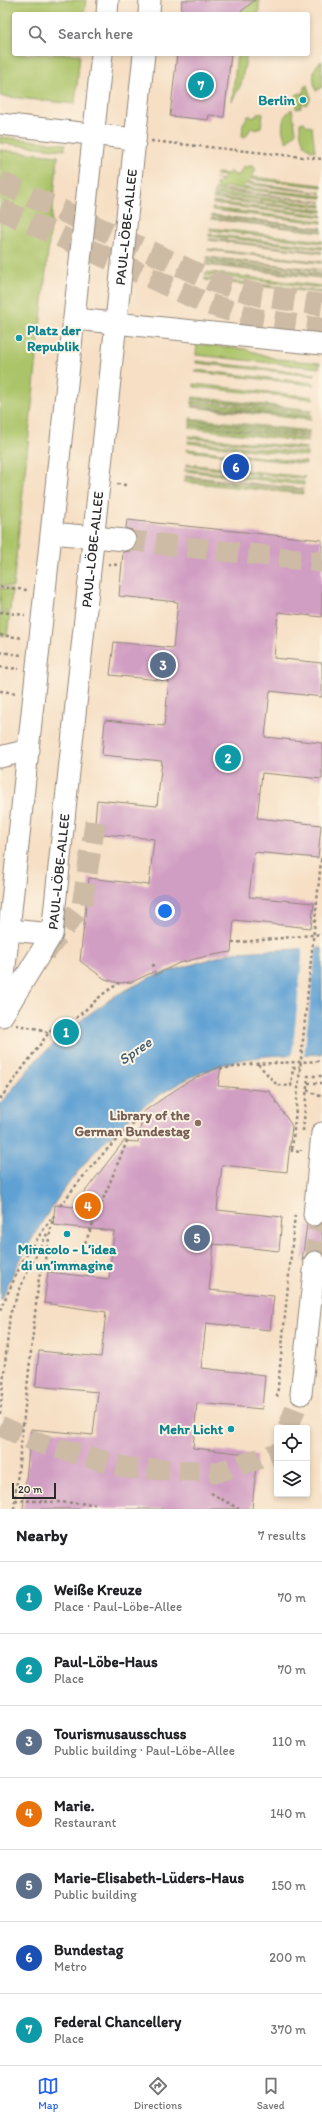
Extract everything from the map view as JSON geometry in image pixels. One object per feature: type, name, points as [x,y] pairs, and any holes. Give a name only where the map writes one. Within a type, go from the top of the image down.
[{"type":"street","points":[[107,12],[108,0]]},
{"type":"street","points":[[148,12],[150,0]]},
{"type":"street","points":[[0,1014],[29,750],[26,694],[52,533],[102,56]]},
{"type":"street","name":"PAUL-LÖBE-ALLEE","points":[[10,930],[52,934],[144,56]]},
{"type":"street","points":[[0,124],[135,139]]},
{"type":"street","points":[[75,318],[322,344]]},
{"type":"street","points":[[52,533],[125,540]]},
{"type":"street","points":[[0,757],[29,750]]},
{"type":"street","points":[[0,1020],[52,934]]},
{"type":"street","points":[[312,1135],[315,1206]]},
{"type":"street","points":[[315,1266],[312,1293],[308,1395],[322,1325]]},
{"type":"path","points":[[135,139],[322,159]]},
{"type":"path","points":[[117,484],[126,485]]},
{"type":"path","points":[[0,587],[28,590]]},
{"type":"path","points":[[0,612],[25,615]]},
{"type":"path","points":[[0,635],[23,638]]},
{"type":"path","points":[[0,652],[21,655]]},
{"type":"path","points":[[0,667],[20,669]]},
{"type":"path","points":[[0,691],[26,694]]},
{"type":"path","points":[[301,1152],[292,1151],[292,1149],[322,857]]},
{"type":"path","points":[[232,943],[322,934]]},
{"type":"path","points":[[152,966],[156,964]]},
{"type":"path","points":[[0,1100],[53,1027],[75,1018],[103,994],[119,983]]},
{"type":"path","points":[[21,1026],[49,1033]]},
{"type":"path","points":[[220,1069],[257,1064],[322,1061]]},
{"type":"path","points":[[257,1064],[277,1085],[291,1086],[293,1068],[300,1067]]},
{"type":"path","points":[[312,1135],[307,1090],[308,1076],[322,1076]]},
{"type":"path","points":[[308,1083],[322,1083]]},
{"type":"path","points":[[307,1090],[322,1097]]},
{"type":"path","points":[[60,1206],[86,1173],[127,1130],[142,1117]]},
{"type":"path","points":[[85,1243],[127,1141],[127,1130]]},
{"type":"path","points":[[300,1160],[302,1144]]},
{"type":"path","points":[[277,1397],[315,1206]]},
{"type":"path","points":[[0,1310],[23,1260],[54,1215],[44,1267],[39,1277],[14,1509]]},
{"type":"path","points":[[0,1414],[10,1314],[24,1279],[50,1230]]},
{"type":"path","points":[[44,1267],[50,1268],[78,1263]]},
{"type":"path","points":[[211,1493],[239,1509]]},
{"type":"path","points":[[15,1500],[95,1504]]},
{"type":"green space","points":[[0,0],[86,0],[84,12],[12,12],[12,56],[80,56],[75,104],[0,96]]},
{"type":"green space","points":[[243,0],[259,0],[259,12],[241,12]]},
{"type":"green space","points":[[237,56],[247,56],[241,84],[232,101]]},
{"type":"green space","points":[[322,61],[322,87],[316,91],[314,83],[314,70]]},
{"type":"green space","points":[[307,85],[310,100],[306,105],[301,103],[301,108],[296,109],[296,95],[300,93],[303,95],[304,87]]},
{"type":"green space","points":[[292,109],[296,132],[287,142],[283,134],[283,124],[288,112]]},
{"type":"green space","points":[[259,113],[263,114],[261,127],[256,130],[252,127],[245,137],[242,137],[243,124],[248,116],[253,118]]},
{"type":"green space","points":[[304,122],[307,126],[312,127],[315,151],[307,147],[303,140],[300,123]]},
{"type":"green space","points":[[0,137],[65,144],[65,150],[0,143]]},
{"type":"green space","name":"Platz der Republik","points":[[0,150],[58,156],[13,587],[0,586]]},
{"type":"green space","points":[[253,166],[256,170],[252,177],[322,185],[322,187],[250,179],[247,182],[322,193],[245,184],[242,187],[322,196],[322,198],[224,187],[221,189],[322,202],[214,190],[219,189],[215,184],[219,184],[221,181],[215,179],[222,180],[225,176],[216,175],[216,173],[227,174],[231,171],[234,175],[239,175],[243,167]]},
{"type":"green space","points":[[214,192],[322,205],[322,207],[214,195]]},
{"type":"green space","points":[[213,197],[322,210],[322,212],[213,199]]},
{"type":"green space","points":[[213,202],[322,215],[322,217],[213,204]]},
{"type":"green space","points":[[212,208],[322,221],[322,223],[212,210]]},
{"type":"green space","points":[[211,216],[322,228],[322,229]]},
{"type":"green space","points":[[211,219],[322,231],[322,232]]},
{"type":"green space","points":[[210,228],[322,241],[322,243],[210,230]]},
{"type":"green space","points":[[209,234],[322,247],[322,249],[209,236]]},
{"type":"green space","points":[[209,240],[322,252],[322,253]]},
{"type":"green space","points":[[208,250],[322,262],[322,263]]},
{"type":"green space","points":[[207,258],[322,270],[322,271]]},
{"type":"green space","points":[[207,260],[322,274],[322,275],[207,262]]},
{"type":"green space","points":[[206,265],[322,277],[322,278]]},
{"type":"green space","points":[[206,272],[322,286],[322,288],[205,275]]},
{"type":"green space","points":[[205,278],[322,292],[322,293],[205,280]]},
{"type":"green space","points":[[197,344],[245,349],[276,359],[320,363],[319,368],[196,355]]},
{"type":"green space","points":[[196,361],[316,374],[315,376],[196,363]]},
{"type":"green space","points":[[195,370],[314,383],[314,385],[195,372]]},
{"type":"green space","points":[[194,384],[313,397],[313,399],[194,387]]},
{"type":"green space","points":[[193,397],[312,410],[311,412],[192,399]]},
{"type":"green space","points":[[192,401],[311,414],[311,417],[192,404]]},
{"type":"green space","points":[[192,406],[311,418],[310,420]]},
{"type":"green space","points":[[190,418],[309,431],[309,433],[190,420]]},
{"type":"green space","points":[[190,421],[309,435],[309,437],[190,424]]},
{"type":"green space","points":[[190,425],[308,439],[308,442],[190,428]]},
{"type":"green space","points":[[189,436],[307,448],[307,450],[189,438]]},
{"type":"green space","points":[[188,441],[307,453],[307,456],[188,443]]},
{"type":"green space","points":[[187,449],[306,462],[306,464],[187,451]]},
{"type":"green space","points":[[186,464],[305,477],[304,479],[186,466]]},
{"type":"green space","points":[[185,469],[304,482],[304,485],[185,471]]},
{"type":"green space","points":[[185,477],[303,489],[303,490]]},
{"type":"green space","points":[[185,479],[303,492],[303,494],[184,482]]},
{"type":"green space","points":[[0,588],[12,590],[10,612],[0,611]]},
{"type":"green space","points":[[0,613],[10,614],[7,636],[0,635]]},
{"type":"water","name":"Spree","points":[[322,948],[322,1054],[265,1056],[243,1059],[192,1077],[155,1098],[122,1125],[91,1156],[64,1190],[40,1226],[18,1264],[0,1301],[0,1105],[36,1060],[84,1018],[115,996],[151,977],[234,952]]},
{"type":"pier","points":[[303,947],[316,947],[304,1057],[292,1057]]},
{"type":"building","points":[[182,0],[255,0],[240,12],[181,12]]},
{"type":"building","points":[[177,56],[231,56],[224,117],[209,115],[208,120],[170,116]]},
{"type":"building","points":[[127,520],[322,540],[322,617],[278,612],[274,658],[322,663],[322,697],[270,691],[265,737],[322,743],[322,779],[262,773],[257,818],[321,825],[318,858],[254,852],[249,897],[314,903],[311,928],[234,920],[231,952],[179,963],[155,975],[155,971],[132,982],[119,983],[105,979],[80,961],[89,878],[149,885],[154,839],[94,833],[97,800],[157,806],[162,761],[102,755],[105,720],[164,726],[169,681],[110,675],[114,642],[173,648],[178,602],[119,596],[123,552],[130,551],[137,542],[136,535],[132,530],[126,528]]},
{"type":"building","points":[[221,1066],[218,1086],[269,1091],[292,1126],[287,1172],[222,1165],[217,1210],[282,1217],[279,1251],[214,1244],[209,1290],[274,1296],[270,1330],[206,1323],[201,1368],[265,1375],[262,1409],[197,1403],[193,1448],[257,1455],[252,1509],[23,1509],[31,1429],[93,1435],[98,1392],[35,1386],[39,1351],[101,1357],[106,1312],[44,1303],[48,1272],[109,1279],[114,1231],[53,1225],[55,1205],[73,1207],[124,1141],[138,1142],[143,1112],[187,1082]]},
{"type":"building","points":[[322,1223],[322,1252],[317,1250],[311,1251],[302,1261],[307,1224],[313,1227]]},
{"type":"tunnel","points":[[0,182],[215,282],[261,296],[322,305]]},
{"type":"tunnel","points":[[0,209],[208,304],[256,319],[322,329]]},
{"type":"tunnel","points":[[125,540],[322,562]]},
{"type":"tunnel","points":[[45,953],[82,905],[96,818]]},
{"type":"tunnel","points":[[315,1262],[320,1216]]},
{"type":"tunnel","points":[[289,1425],[301,1394]]},
{"type":"tunnel","points":[[0,1426],[36,1442],[128,1468],[218,1472],[274,1454]]},
{"type":"place","name":"Federal Chancellery","points":[[201,85]]},
{"type":"place","name":"Berlin","points":[[303,100]]},
{"type":"place","name":"Platz der Republik","points":[[19,338]]},
{"type":"place","name":"Bundestag","points":[[236,467]]},
{"type":"place","name":"Tourismusausschuss","points":[[163,665]]},
{"type":"place","name":"Paul-Löbe-Haus","points":[[228,758]]},
{"type":"place","name":"Weiße Kreuze","points":[[66,1032]]},
{"type":"place","name":"Library of the German Bundestag","points":[[198,1123]]},
{"type":"place","name":"Marie.","points":[[88,1206]]},
{"type":"place","name":"Miracolo - L’idea di un’immagine","points":[[67,1234]]},
{"type":"place","name":"Marie-Elisabeth-Lüders-Haus","points":[[197,1238]]},
{"type":"place","name":"Mehr Licht","points":[[231,1429]]}]
